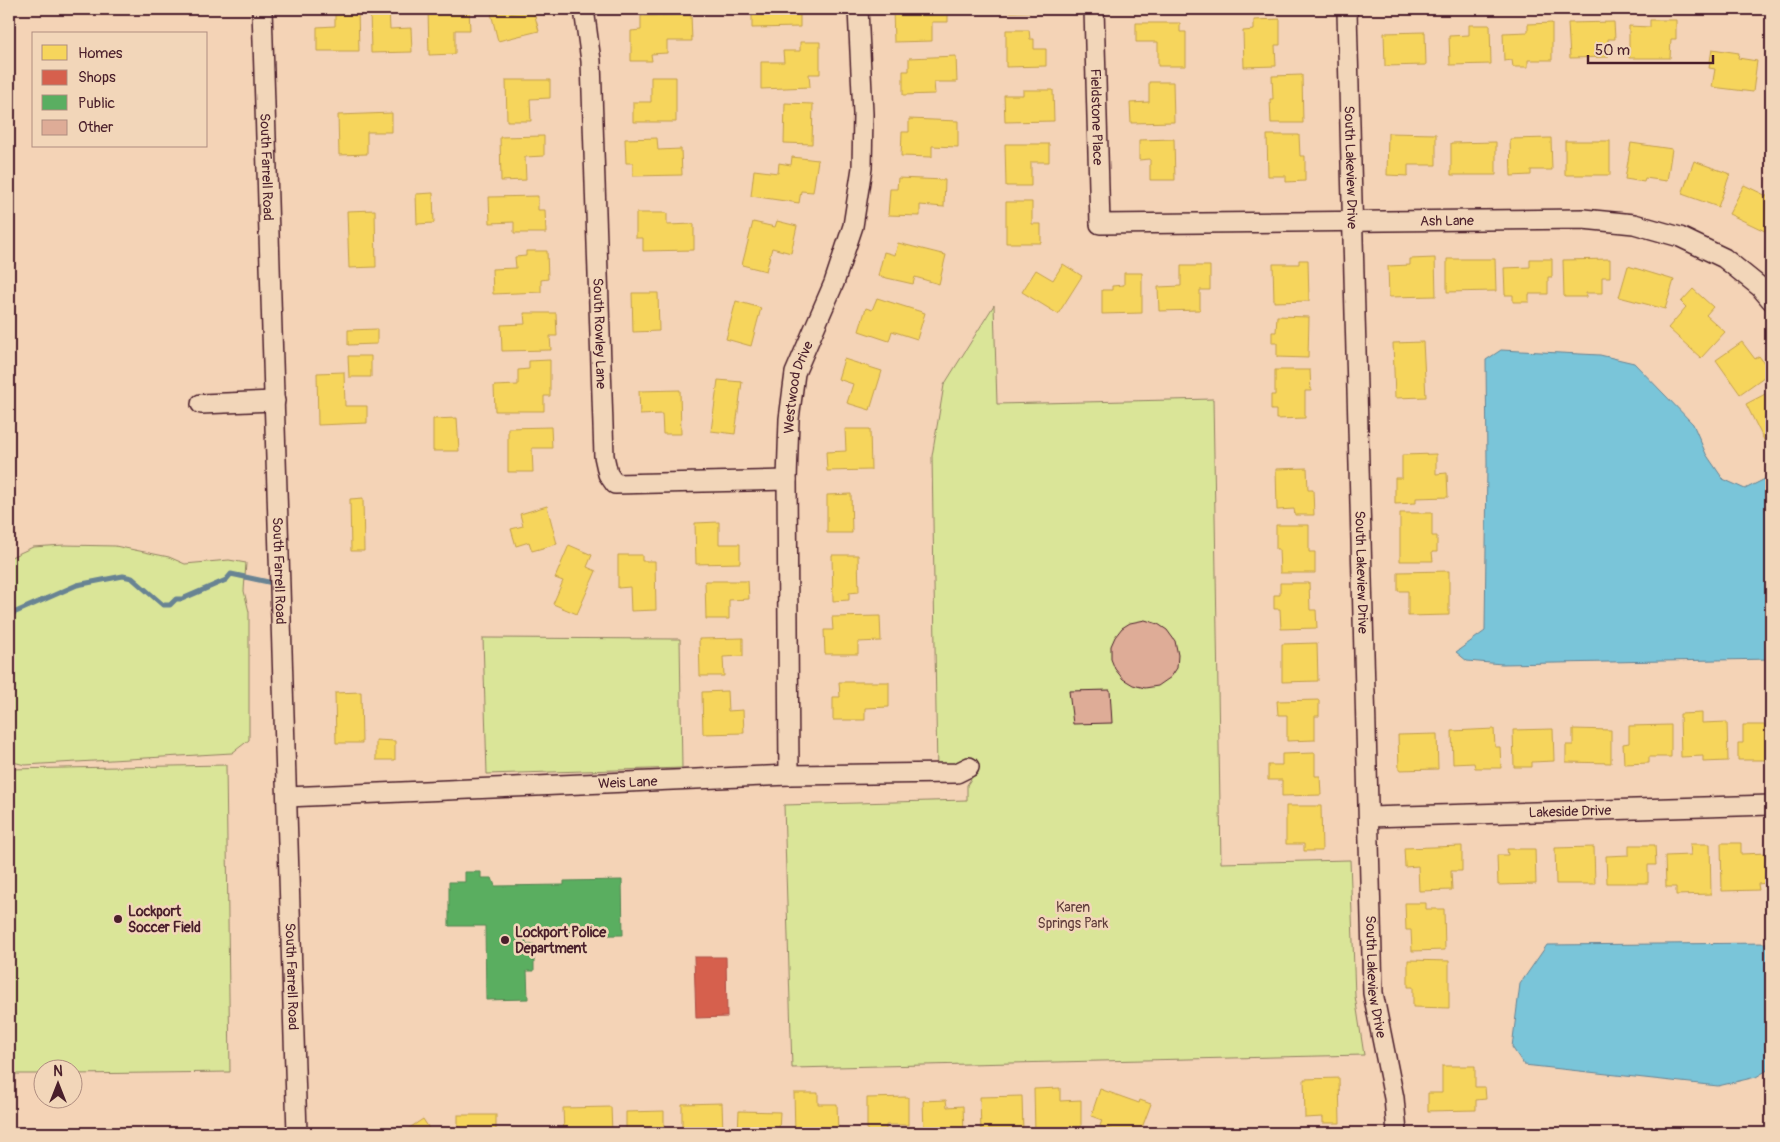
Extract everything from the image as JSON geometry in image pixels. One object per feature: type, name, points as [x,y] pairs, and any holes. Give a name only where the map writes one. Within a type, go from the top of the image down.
[{"type":"street","name":"South Farrell Road","points":[[262,9],[297,1133]]},
{"type":"street","name":"South Rowley Lane","points":[[584,9],[591,60],[604,456],[608,474],[615,484],[787,480]]},
{"type":"street","name":"Westwood Drive","points":[[789,775],[788,419],[795,373],[834,283],[853,226],[862,168],[863,114],[858,9]]},
{"type":"street","name":"Fieldstone Place","points":[[1094,9],[1100,224]]},
{"type":"street","name":"South Lakeview Drive","points":[[1349,9],[1347,12],[1373,993],[1394,1098],[1397,1133]]},
{"type":"street","name":"Ash Lane","points":[[1100,224],[1583,219],[1634,224],[1680,237],[1724,258],[1760,287],[1771,300]]},
{"type":"street","points":[[201,404],[275,401]]},
{"type":"street","name":"Weis Lane","points":[[287,797],[789,775],[957,773],[969,767]]},
{"type":"street","name":"Lakeside Drive","points":[[1369,817],[1771,805]]},
{"type":"green space","name":"Karen Springs Park","points":[[994,305],[997,404],[1213,399],[1221,863],[1350,860],[1355,996],[1364,1055],[792,1068],[784,805],[967,800],[967,785],[975,773],[937,773],[932,456],[944,385]]},
{"type":"green space","points":[[64,545],[115,546],[169,557],[185,564],[229,560],[246,563],[244,591],[249,612],[249,740],[232,753],[25,765],[9,761],[9,558],[33,547]]},
{"type":"green space","points":[[483,638],[680,639],[682,768],[487,774]]},
{"type":"green space","name":"Lockport Soccer Field","points":[[226,765],[230,1072],[82,1074],[82,1060],[32,1060],[32,1074],[9,1074],[9,769]]},
{"type":"water","points":[[1501,350],[1600,355],[1634,363],[1693,424],[1706,454],[1723,479],[1745,489],[1771,476],[1771,659],[1502,664],[1467,661],[1456,652],[1485,631],[1486,360]]},
{"type":"water","points":[[1771,943],[1771,1068],[1756,1077],[1718,1086],[1524,1065],[1512,1047],[1520,984],[1547,945]]},
{"type":"building: Homes","points":[[358,9],[359,51],[317,51],[317,27],[335,26],[335,10]]},
{"type":"building: Homes","points":[[370,9],[389,9],[390,29],[411,28],[412,52],[371,53]]},
{"type":"building: Homes","points":[[428,9],[469,9],[470,30],[455,30],[455,54],[429,55]]},
{"type":"building: Homes","points":[[490,9],[510,9],[511,13],[533,9],[539,31],[498,41]]},
{"type":"building: Homes","points":[[752,9],[811,9],[811,14],[800,14],[800,27],[752,28]]},
{"type":"building: Homes","points":[[893,9],[948,9],[948,22],[932,22],[932,41],[894,42]]},
{"type":"building: Homes","points":[[1008,9],[1052,9],[1052,11],[1008,12]]},
{"type":"building: Homes","points":[[691,15],[692,41],[667,41],[667,53],[651,54],[652,61],[631,61],[631,31],[641,30],[641,16]]},
{"type":"building: Homes","points":[[1280,19],[1280,45],[1275,45],[1276,66],[1244,67],[1243,31],[1254,30],[1254,20]]},
{"type":"building: Homes","points":[[1650,20],[1676,20],[1676,39],[1671,39],[1670,58],[1629,58],[1629,26],[1650,27]]},
{"type":"building: Homes","points":[[1614,22],[1615,39],[1608,39],[1608,57],[1570,58],[1568,23]]},
{"type":"building: Homes","points":[[1136,23],[1180,23],[1180,32],[1186,32],[1186,66],[1158,66],[1158,42],[1136,42]]},
{"type":"building: Homes","points":[[1552,23],[1552,60],[1528,60],[1528,67],[1513,67],[1512,60],[1504,61],[1503,33],[1528,32],[1528,24]]},
{"type":"building: Homes","points":[[1469,25],[1490,25],[1491,64],[1450,65],[1449,36],[1469,35]]},
{"type":"building: Homes","points":[[1006,30],[1029,30],[1030,39],[1034,39],[1034,49],[1046,49],[1046,66],[1006,67]]},
{"type":"building: Homes","points":[[1425,32],[1426,65],[1385,66],[1384,33]]},
{"type":"building: Homes","points":[[800,42],[820,42],[820,74],[809,74],[810,87],[761,89],[761,62],[784,62],[783,51],[800,51]]},
{"type":"building: Homes","points":[[1712,49],[1739,53],[1738,58],[1757,61],[1753,92],[1712,87],[1715,69],[1709,68]]},
{"type":"building: Homes","points":[[956,56],[957,82],[934,82],[935,94],[903,95],[903,71],[909,71],[909,58]]},
{"type":"building: Homes","points":[[1302,75],[1303,123],[1271,123],[1270,99],[1273,99],[1272,76]]},
{"type":"building: Homes","points":[[651,77],[676,77],[676,122],[633,122],[633,102],[651,102]]},
{"type":"building: Homes","points":[[506,80],[550,80],[550,98],[530,99],[531,121],[507,121]]},
{"type":"building: Homes","points":[[1149,82],[1173,82],[1174,122],[1131,123],[1130,103],[1149,102]]},
{"type":"building: Homes","points":[[1023,90],[1053,90],[1054,121],[1005,122],[1004,95],[1023,95]]},
{"type":"building: Homes","points":[[785,103],[813,104],[812,144],[784,143]]},
{"type":"building: Homes","points":[[392,113],[392,132],[367,132],[367,154],[339,155],[338,115]]},
{"type":"building: Homes","points":[[909,119],[958,121],[958,147],[932,146],[932,157],[901,156],[902,132],[909,132]]},
{"type":"building: Homes","points":[[1388,133],[1436,134],[1436,165],[1408,165],[1408,176],[1387,175]]},
{"type":"building: Homes","points":[[1267,135],[1299,135],[1300,156],[1305,156],[1305,181],[1286,182],[1286,176],[1268,176]]},
{"type":"building: Homes","points":[[544,136],[544,156],[525,157],[526,180],[501,181],[500,137]]},
{"type":"building: Homes","points":[[657,138],[658,150],[681,149],[682,175],[633,176],[633,163],[626,163],[625,139]]},
{"type":"building: Homes","points":[[1551,138],[1552,170],[1531,170],[1531,175],[1511,176],[1510,139]]},
{"type":"building: Homes","points":[[1174,139],[1175,180],[1150,180],[1150,159],[1139,160],[1139,140]]},
{"type":"building: Homes","points":[[1565,141],[1610,141],[1610,175],[1565,175]]},
{"type":"building: Homes","points":[[1496,142],[1496,175],[1451,175],[1451,143]]},
{"type":"building: Homes","points":[[1631,143],[1672,149],[1667,181],[1645,178],[1644,182],[1625,179]]},
{"type":"building: Homes","points":[[1005,144],[1049,144],[1049,162],[1031,162],[1031,186],[1006,186]]},
{"type":"building: Homes","points":[[792,157],[818,160],[813,192],[801,191],[799,203],[751,196],[754,170],[778,173],[779,163],[791,165]]},
{"type":"building: Homes","points":[[1694,161],[1730,174],[1718,207],[1682,194]]},
{"type":"building: Homes","points":[[898,178],[945,180],[944,207],[920,205],[920,216],[888,215],[890,189],[897,189]]},
{"type":"building: Homes","points":[[1744,185],[1771,198],[1771,229],[1769,233],[1729,214]]},
{"type":"building: Homes","points":[[433,193],[434,223],[417,224],[416,194]]},
{"type":"building: Homes","points":[[538,196],[538,210],[545,210],[546,233],[514,233],[514,222],[490,223],[489,197]]},
{"type":"building: Homes","points":[[1006,202],[1032,202],[1032,224],[1041,224],[1041,243],[1006,243]]},
{"type":"building: Homes","points":[[375,210],[376,267],[349,268],[347,211]]},
{"type":"building: Homes","points":[[636,213],[667,213],[667,225],[694,224],[694,250],[643,251],[643,238],[636,238]]},
{"type":"building: Homes","points":[[777,221],[797,226],[791,253],[772,248],[766,271],[742,265],[753,222],[775,227]]},
{"type":"building: Homes","points":[[898,243],[946,255],[939,284],[915,277],[913,284],[878,276],[884,252],[895,255]]},
{"type":"building: Homes","points":[[526,251],[547,251],[548,279],[541,280],[541,292],[493,294],[492,269],[516,268],[515,257],[526,256]]},
{"type":"building: Homes","points":[[1435,258],[1436,296],[1389,297],[1388,266],[1410,265],[1410,259]]},
{"type":"building: Homes","points":[[1447,259],[1495,259],[1496,291],[1447,292]]},
{"type":"building: Homes","points":[[1530,259],[1552,259],[1552,277],[1548,277],[1548,294],[1529,294],[1529,302],[1513,302],[1513,295],[1505,295],[1504,268],[1530,267]]},
{"type":"building: Homes","points":[[1610,259],[1610,277],[1602,277],[1602,293],[1586,293],[1586,297],[1564,297],[1563,260]]},
{"type":"building: Homes","points":[[1299,260],[1308,260],[1309,301],[1274,302],[1273,264],[1299,264]]},
{"type":"building: Homes","points":[[1063,264],[1082,276],[1058,314],[1022,292],[1036,270],[1053,280]]},
{"type":"building: Homes","points":[[1181,266],[1210,266],[1210,290],[1200,290],[1200,310],[1159,311],[1158,287],[1181,286]]},
{"type":"building: Homes","points":[[1628,266],[1674,280],[1665,309],[1619,297]]},
{"type":"building: Homes","points":[[1124,273],[1142,273],[1142,313],[1102,314],[1102,290],[1112,290],[1112,286],[1124,285]]},
{"type":"building: Homes","points":[[1693,289],[1713,307],[1706,315],[1725,332],[1701,358],[1668,328],[1686,307],[1681,302]]},
{"type":"building: Homes","points":[[632,293],[658,293],[659,331],[633,332]]},
{"type":"building: Homes","points":[[877,298],[925,313],[917,339],[892,331],[889,341],[859,331],[866,308],[872,310]]},
{"type":"building: Homes","points":[[736,301],[761,308],[751,346],[726,339]]},
{"type":"building: Homes","points":[[524,313],[556,313],[557,336],[550,336],[551,350],[502,351],[501,325],[525,324]]},
{"type":"building: Homes","points":[[1277,316],[1309,317],[1308,358],[1277,357],[1277,343],[1272,343],[1272,332],[1276,332]]},
{"type":"building: Homes","points":[[377,329],[377,344],[348,345],[348,330]]},
{"type":"building: Homes","points":[[1423,342],[1426,397],[1395,398],[1393,343]]},
{"type":"building: Homes","points":[[1742,342],[1755,359],[1759,356],[1771,372],[1740,394],[1716,360]]},
{"type":"building: Homes","points":[[348,356],[371,356],[371,377],[349,377]]},
{"type":"building: Homes","points":[[844,359],[882,371],[870,410],[847,403],[853,384],[838,379]]},
{"type":"building: Homes","points":[[550,360],[550,396],[544,396],[544,411],[495,411],[494,386],[518,385],[518,370],[529,369],[529,361]]},
{"type":"building: Homes","points":[[1275,370],[1310,370],[1311,391],[1305,391],[1305,418],[1276,419],[1276,410],[1271,410],[1271,395],[1275,395]]},
{"type":"building: Homes","points":[[344,372],[345,406],[367,406],[367,423],[318,425],[317,373]]},
{"type":"building: Homes","points":[[718,380],[742,382],[735,434],[711,431]]},
{"type":"building: Homes","points":[[680,390],[681,434],[663,434],[662,414],[640,415],[639,391]]},
{"type":"building: Homes","points":[[1771,391],[1771,444],[1767,446],[1746,404]]},
{"type":"building: Homes","points":[[457,418],[459,451],[433,451],[433,419]]},
{"type":"building: Homes","points":[[551,427],[552,448],[532,448],[533,472],[508,472],[508,428]]},
{"type":"building: Homes","points":[[845,429],[870,429],[871,470],[827,471],[826,452],[846,451]]},
{"type":"building: Homes","points":[[1436,454],[1436,474],[1447,473],[1448,497],[1416,498],[1416,503],[1395,504],[1395,478],[1402,478],[1402,455]]},
{"type":"building: Homes","points":[[1307,468],[1308,490],[1313,490],[1314,515],[1295,515],[1294,509],[1277,510],[1276,469]]},
{"type":"building: Homes","points":[[851,494],[852,533],[827,533],[827,495]]},
{"type":"building: Homes","points":[[363,498],[364,551],[351,551],[350,499]]},
{"type":"building: Homes","points":[[547,506],[557,544],[532,551],[529,542],[516,546],[511,529],[523,526],[520,514]]},
{"type":"building: Homes","points":[[1400,513],[1432,513],[1432,536],[1437,536],[1437,552],[1432,552],[1433,561],[1400,561]]},
{"type":"building: Homes","points":[[719,522],[719,544],[740,544],[740,563],[696,564],[695,523]]},
{"type":"building: Homes","points":[[1276,525],[1309,525],[1309,552],[1315,552],[1315,573],[1280,573],[1279,549],[1276,549]]},
{"type":"building: Homes","points":[[569,545],[592,555],[587,567],[596,571],[577,614],[553,604],[563,581],[555,578]]},
{"type":"building: Homes","points":[[618,555],[642,555],[642,561],[655,561],[656,610],[631,611],[630,587],[618,588]]},
{"type":"building: Homes","points":[[832,555],[858,555],[859,592],[849,593],[849,600],[833,601]]},
{"type":"building: Homes","points":[[1449,571],[1449,615],[1408,616],[1408,591],[1398,591],[1398,572]]},
{"type":"building: Homes","points":[[705,581],[748,581],[749,599],[729,600],[729,619],[706,619]]},
{"type":"building: Homes","points":[[1280,583],[1309,583],[1310,610],[1316,610],[1317,628],[1281,629],[1280,609],[1274,609],[1274,595],[1280,595]]},
{"type":"building: Homes","points":[[880,616],[881,641],[858,642],[858,654],[825,654],[824,630],[833,630],[832,617]]},
{"type":"building: Homes","points":[[743,638],[743,656],[723,657],[724,676],[700,676],[699,639]]},
{"type":"building: Homes","points":[[1317,643],[1318,681],[1282,682],[1282,644]]},
{"type":"building: Homes","points":[[839,682],[889,682],[889,707],[865,708],[865,720],[833,720],[833,697],[840,697]]},
{"type":"building: Homes","points":[[727,691],[728,711],[743,710],[744,733],[703,734],[702,692]]},
{"type":"building: Homes","points":[[361,692],[362,743],[336,743],[335,693]]},
{"type":"building: Homes","points":[[1319,700],[1319,716],[1315,716],[1315,740],[1287,741],[1287,715],[1278,715],[1277,701]]},
{"type":"building: Homes","points":[[1702,713],[1702,723],[1727,722],[1728,761],[1703,762],[1703,756],[1681,757],[1680,714]]},
{"type":"building: Homes","points":[[1671,725],[1671,757],[1649,757],[1649,763],[1624,764],[1623,744],[1629,743],[1629,726]]},
{"type":"building: Homes","points":[[1743,725],[1771,725],[1771,760],[1738,760],[1738,743],[1743,743]]},
{"type":"building: Homes","points":[[1494,729],[1495,747],[1500,747],[1501,768],[1475,768],[1474,763],[1453,764],[1452,731]]},
{"type":"building: Homes","points":[[1553,729],[1554,761],[1532,762],[1532,767],[1514,767],[1513,730]]},
{"type":"building: Homes","points":[[1573,729],[1611,730],[1611,763],[1566,762],[1566,745],[1573,745]]},
{"type":"building: Homes","points":[[1437,734],[1438,769],[1399,770],[1398,735]]},
{"type":"building: Homes","points":[[376,740],[395,741],[395,760],[376,760]]},
{"type":"building: Homes","points":[[1315,753],[1315,776],[1320,776],[1321,795],[1282,796],[1282,780],[1268,780],[1268,765],[1282,765],[1282,754]]},
{"type":"building: Homes","points":[[1286,806],[1321,806],[1322,851],[1304,851],[1304,844],[1286,844]]},
{"type":"building: Homes","points":[[1721,843],[1741,843],[1741,854],[1767,853],[1767,883],[1758,884],[1759,890],[1722,891]]},
{"type":"building: Homes","points":[[1690,844],[1710,844],[1711,894],[1676,895],[1676,887],[1666,887],[1665,856],[1691,855]]},
{"type":"building: Homes","points":[[1629,845],[1655,845],[1656,865],[1648,865],[1648,883],[1607,883],[1606,856],[1629,855]]},
{"type":"building: Homes","points":[[1462,846],[1462,871],[1451,871],[1452,890],[1419,891],[1418,866],[1405,867],[1404,848]]},
{"type":"building: Homes","points":[[1594,847],[1595,884],[1556,884],[1555,848]]},
{"type":"building: Homes","points":[[1507,849],[1535,849],[1536,884],[1498,885],[1497,855],[1508,855]]},
{"type":"building: Homes","points":[[1405,903],[1426,903],[1426,909],[1444,909],[1445,950],[1412,951],[1411,930],[1406,930]]},
{"type":"building: Homes","points":[[1408,960],[1449,961],[1449,1008],[1413,1007],[1413,987],[1408,987]]},
{"type":"building: Homes","points":[[1442,1066],[1475,1066],[1475,1087],[1485,1087],[1486,1099],[1476,1100],[1476,1110],[1428,1111],[1428,1093],[1442,1093]]},
{"type":"building: Homes","points":[[1339,1078],[1340,1123],[1323,1123],[1323,1117],[1305,1118],[1304,1079]]},
{"type":"building: Homes","points":[[1060,1088],[1060,1101],[1081,1100],[1081,1129],[1056,1130],[1056,1133],[1035,1133],[1034,1089]]},
{"type":"building: Homes","points":[[1100,1089],[1139,1103],[1140,1100],[1151,1104],[1140,1133],[1121,1133],[1100,1126],[1102,1120],[1091,1116]]},
{"type":"building: Homes","points":[[794,1093],[818,1093],[818,1104],[837,1104],[838,1133],[795,1133]]},
{"type":"building: Homes","points":[[1022,1096],[1023,1133],[981,1133],[980,1097]]},
{"type":"building: Homes","points":[[908,1097],[908,1125],[886,1125],[886,1133],[867,1133],[867,1098]]},
{"type":"building: Homes","points":[[946,1100],[947,1107],[963,1106],[964,1133],[924,1133],[923,1101]]},
{"type":"building: Homes","points":[[722,1103],[723,1133],[682,1133],[682,1104]]},
{"type":"building: Homes","points":[[611,1107],[612,1133],[564,1133],[563,1108]]},
{"type":"building: Homes","points":[[664,1111],[664,1133],[626,1133],[626,1112]]},
{"type":"building: Homes","points":[[739,1111],[780,1112],[779,1133],[738,1133]]},
{"type":"building: Homes","points":[[458,1115],[496,1115],[496,1133],[458,1133]]},
{"type":"building: Homes","points":[[423,1119],[432,1133],[402,1133]]},
{"type":"building: Homes","points":[[1449,1127],[1477,1127],[1477,1133],[1449,1133]]},
{"type":"building: Homes","points":[[1512,1131],[1561,1133],[1512,1133]]},
{"type":"building: Shops","points":[[694,957],[726,957],[727,1017],[696,1018]]},
{"type":"building: Public","name":"Lockport Police Department","points":[[465,872],[481,872],[481,878],[492,878],[495,886],[564,885],[564,881],[622,880],[623,935],[526,936],[526,945],[534,944],[534,971],[527,971],[528,999],[486,1000],[485,926],[449,926],[449,882],[465,882]]},
{"type":"building: Other","points":[[1145,620],[1158,624],[1167,630],[1175,641],[1178,655],[1177,668],[1171,677],[1158,686],[1145,688],[1133,685],[1123,679],[1115,669],[1111,659],[1111,646],[1122,628],[1130,623]]},
{"type":"building: Other","points":[[1110,690],[1112,723],[1073,724],[1069,691]]},
{"type":"waterway","points":[[9,615],[77,585],[123,576],[132,578],[163,605],[170,605],[176,599],[182,599],[226,580],[231,574],[273,583]]},
{"type":"place","name":"Lockport Soccer Field","points":[[118,919]]},
{"type":"place","name":"Lockport Police Department","points":[[505,940]]}]
